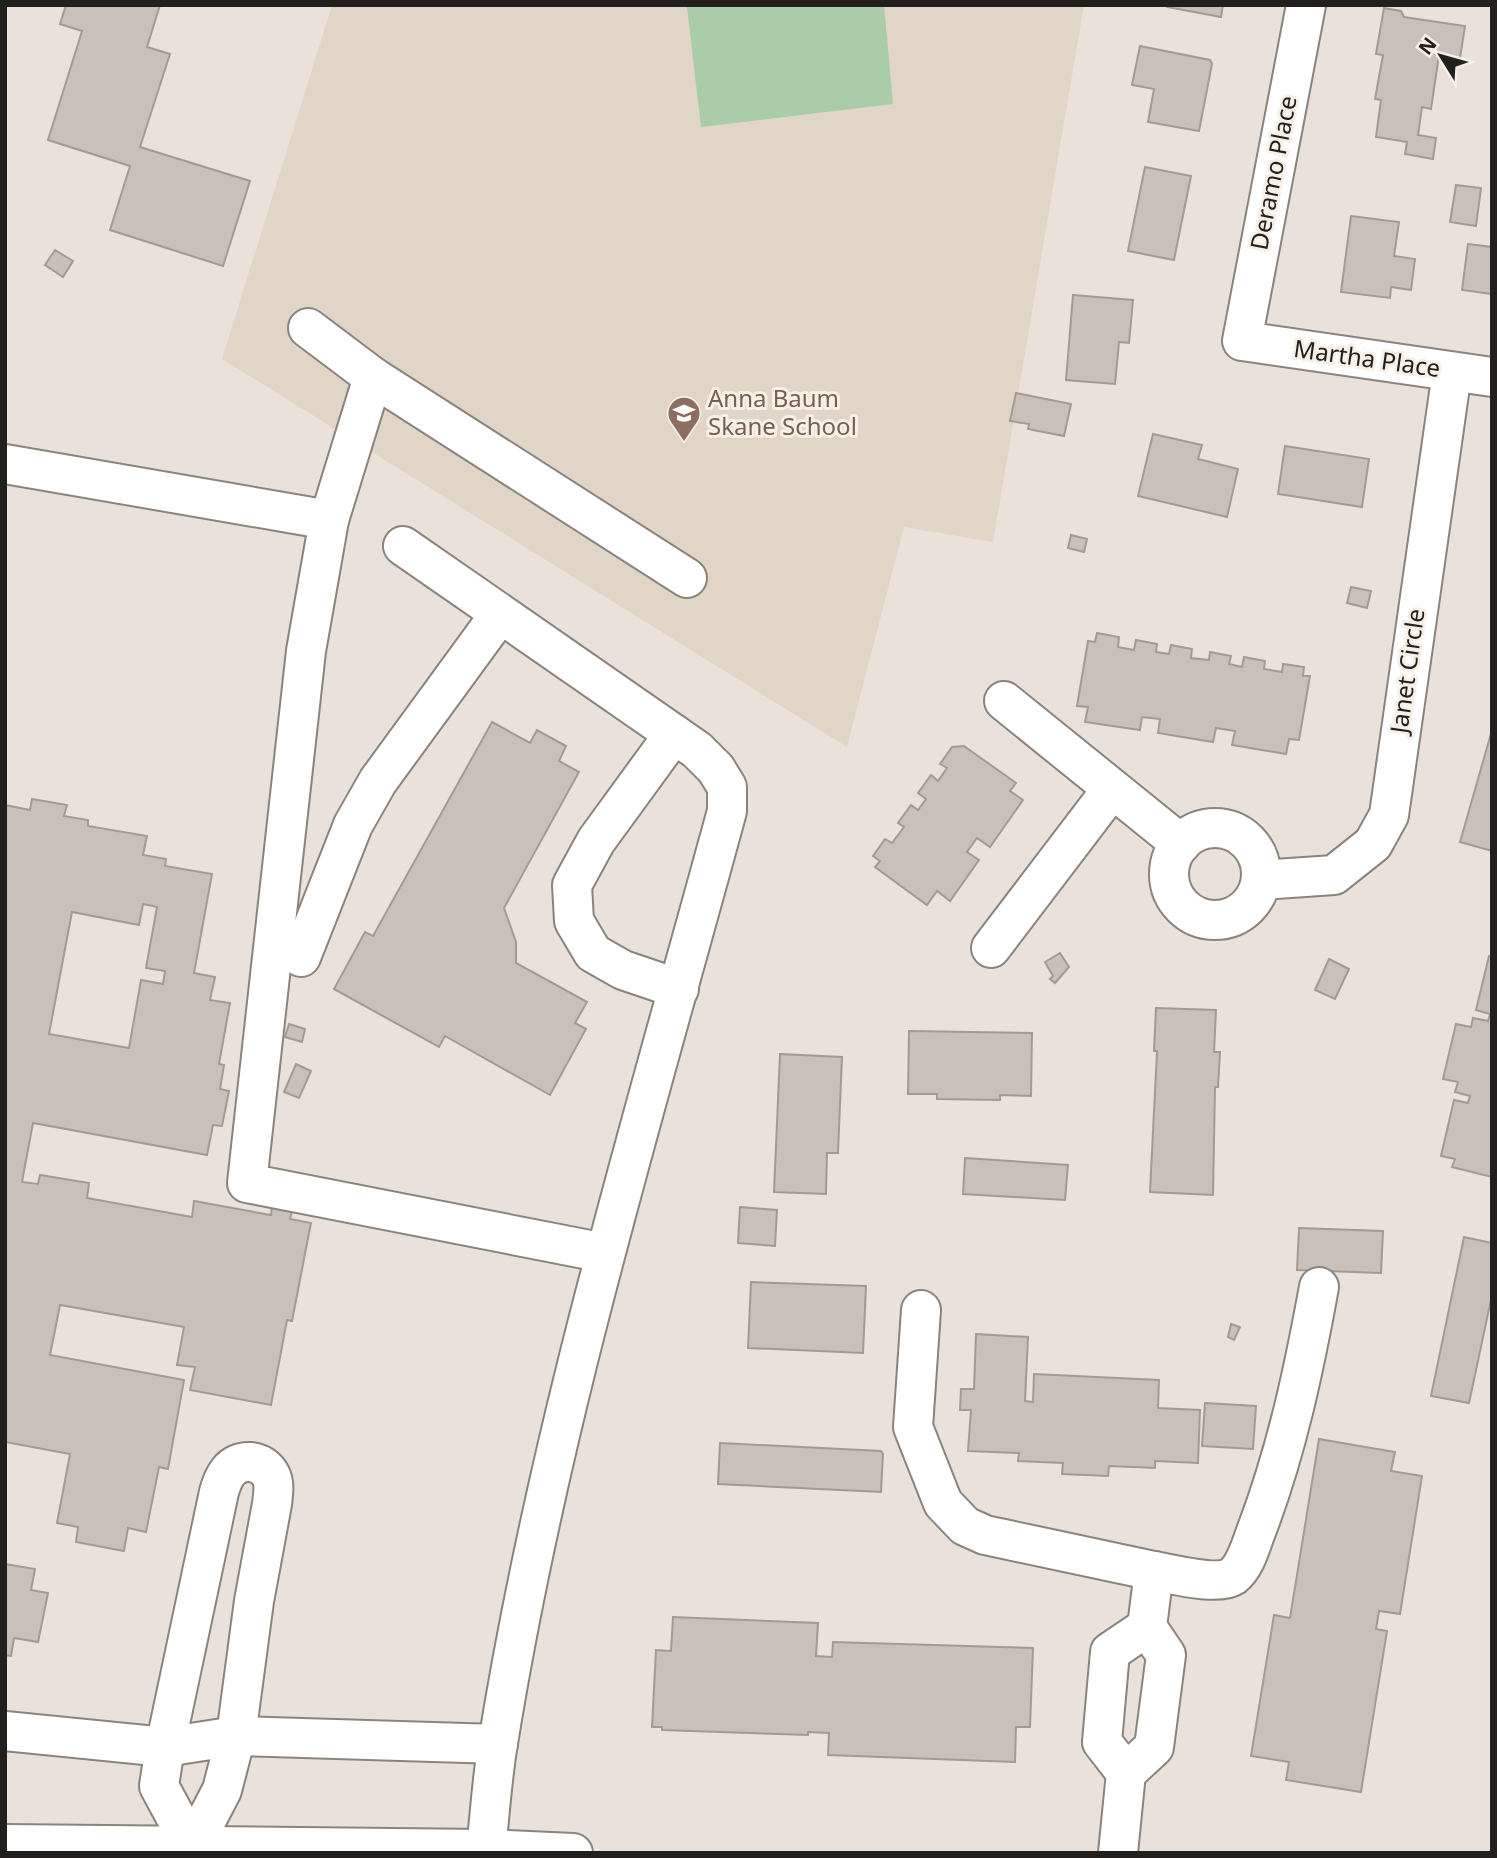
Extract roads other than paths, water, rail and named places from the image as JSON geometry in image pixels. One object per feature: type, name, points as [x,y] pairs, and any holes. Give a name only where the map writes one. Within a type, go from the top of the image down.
[{"type":"street","name":"Deramo Place","points":[[1242,341],[1306,5]]},
{"type":"street","points":[[308,328],[373,377],[687,578]]},
{"type":"street","name":"Martha Place","points":[[1242,341],[1492,377]]},
{"type":"street","name":"Janet Circle","points":[[1261,880],[1335,875],[1373,844],[1389,815],[1452,372]]},
{"type":"street","points":[[373,377],[329,520],[306,651],[247,1183],[605,1253]]},
{"type":"street","points":[[5,464],[329,520]]},
{"type":"street","points":[[403,546],[697,750],[716,769],[727,787],[727,811],[605,1253],[540,1516],[498,1744],[486,1849]]},
{"type":"street","points":[[301,957],[353,825],[378,781],[500,614]]},
{"type":"street","points":[[1004,701],[1181,844]]},
{"type":"street","points":[[674,734],[596,841],[572,884],[574,920],[593,953],[624,970],[679,989]]},
{"type":"street","points":[[992,948],[1112,789]]},
{"type":"street","points":[[1220,828],[1247,840],[1256,852],[1261,880],[1257,895],[1248,907],[1221,921],[1205,920],[1180,904],[1172,891],[1169,866],[1181,844],[1192,834],[1220,828]]},
{"type":"street","points":[[921,1310],[913,1427],[943,1503],[965,1526],[985,1535],[1154,1571],[1220,1581],[1233,1575],[1245,1560],[1274,1484],[1301,1385],[1319,1287]]},
{"type":"street","points":[[251,1461],[264,1468],[271,1476],[274,1490],[254,1601],[236,1736],[222,1790],[194,1849],[159,1786],[219,1492],[229,1470],[239,1463],[251,1461]]},
{"type":"street","points":[[1118,1853],[1126,1773],[1154,1747],[1166,1655],[1147,1627],[1154,1571]]},
{"type":"street","points":[[1126,1773],[1102,1742],[1110,1652],[1147,1627]]},
{"type":"street","points":[[5,1731],[165,1747],[236,1736],[498,1744]]},
{"type":"street","points":[[5,1843],[194,1849],[486,1849],[573,1853]]},
{"type":"place","name":"Anna Baum Skane School","points":[[684,443]]}]
